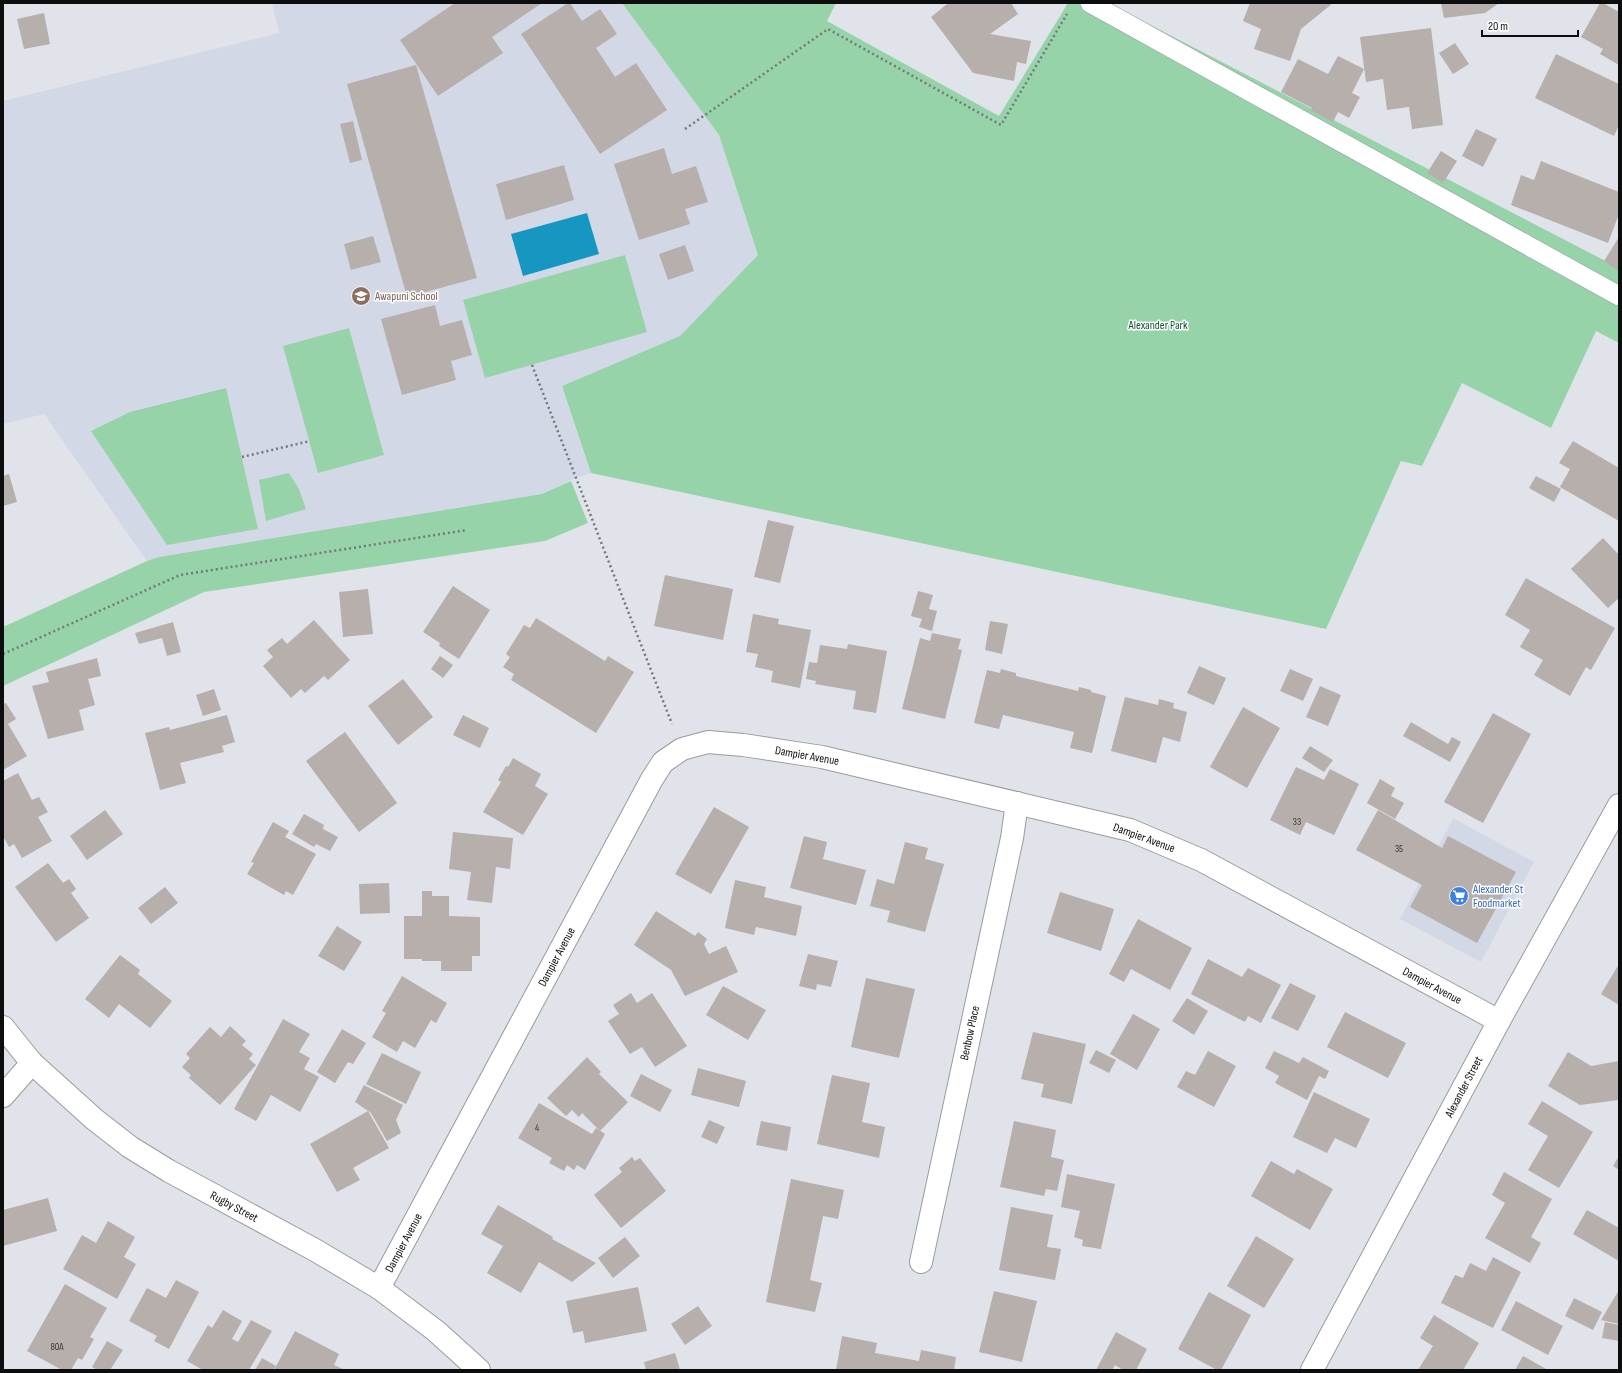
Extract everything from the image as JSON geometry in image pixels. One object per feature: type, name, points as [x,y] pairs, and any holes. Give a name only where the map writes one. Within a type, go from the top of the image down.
[{"type":"street","name":"Dampier Avenue","points":[[380,1288],[652,780],[663,762],[682,748],[708,742],[743,745],[822,757],[1130,830],[1201,860],[1499,1021]]},
{"type":"street","name":"Benbow Place","points":[[921,1262],[1010,846],[1017,803]]},
{"type":"street","name":"Alexander Street","points":[[1312,1370],[1499,1021],[1619,805]]},
{"type":"street","name":"Rugby Street","points":[[3,1026],[32,1063],[94,1119],[136,1151],[169,1172],[316,1250],[380,1288],[436,1331],[479,1370]]},
{"type":"street","points":[[3,1096],[32,1063]]},
{"type":"lane","points":[[1090,3],[1619,296]]},
{"type":"path","points":[[686,129],[828,29],[1001,125],[1070,9]]},
{"type":"path","points":[[532,365],[682,748]]},
{"type":"path","points":[[242,457],[310,441]]},
{"type":"path","points":[[3,654],[180,575],[468,530]]},
{"type":"shaded area","name":"Awapuni School","points":[[272,3],[622,3],[719,135],[758,255],[680,336],[562,386],[591,473],[575,478],[543,494],[159,557],[147,561],[44,414],[3,424],[3,101],[279,33]]},
{"type":"shaded area","points":[[1453,818],[1534,862],[1481,962],[1400,919]]},
{"type":"green space","name":"Alexander Park","points":[[622,3],[836,3],[827,21],[999,116],[1068,3],[1108,3],[1619,268],[1619,343],[1596,331],[1551,428],[1462,383],[1422,466],[1401,461],[1326,629],[591,473],[562,386],[680,336],[758,255],[719,135]]},
{"type":"green space","points":[[625,255],[647,332],[485,378],[463,300]]},
{"type":"green space","points":[[349,328],[384,455],[318,473],[283,346]]},
{"type":"green space","points":[[226,388],[258,529],[167,545],[91,431],[130,412]]},
{"type":"green space","points":[[289,473],[299,489],[306,509],[266,521],[259,480]]},
{"type":"green space","points":[[571,481],[588,523],[545,541],[204,592],[3,686],[3,627],[147,561],[159,557],[542,494]]},
{"type":"water","points":[[587,213],[599,254],[523,276],[511,234]]},
{"type":"building","points":[[455,3],[542,3],[492,37],[503,53],[438,96],[400,40]]},
{"type":"building","points":[[570,3],[582,21],[600,9],[617,34],[596,48],[615,77],[636,63],[667,110],[600,154],[521,34]]},
{"type":"building","points":[[946,3],[1011,3],[1018,14],[990,34],[1031,41],[1026,64],[1017,62],[1014,81],[973,73],[931,17],[947,4]]},
{"type":"building","points":[[1250,3],[1333,3],[1301,29],[1290,61],[1254,49],[1261,29],[1243,21]]},
{"type":"building","points":[[1441,3],[1499,3],[1485,13],[1444,18]]},
{"type":"building","points":[[1600,3],[1603,3],[1619,12],[1619,65],[1600,54],[1603,49],[1581,37]]},
{"type":"building","points":[[44,13],[50,44],[24,49],[17,19]]},
{"type":"building","points":[[1431,28],[1443,125],[1412,129],[1409,107],[1387,110],[1383,79],[1366,82],[1360,37]]},
{"type":"building","points":[[1455,43],[1469,64],[1453,74],[1439,53]]},
{"type":"building","points":[[1556,54],[1619,84],[1619,125],[1614,136],[1535,98]]},
{"type":"building","points":[[1338,56],[1364,69],[1352,93],[1360,97],[1349,118],[1338,112],[1333,122],[1311,110],[1312,108],[1281,92],[1298,59],[1328,74]]},
{"type":"building","points":[[416,65],[477,278],[407,297],[347,84]]},
{"type":"building","points":[[353,121],[362,160],[350,163],[340,124]]},
{"type":"building","points":[[1476,129],[1497,139],[1483,167],[1462,156]]},
{"type":"building","points":[[664,148],[672,174],[696,166],[708,202],[685,209],[690,224],[639,240],[614,164]]},
{"type":"building","points":[[1441,151],[1457,161],[1443,183],[1427,173]]},
{"type":"building","points":[[1541,161],[1619,192],[1619,214],[1608,243],[1511,205],[1521,175],[1534,180]]},
{"type":"building","points":[[564,165],[574,200],[506,220],[496,184]]},
{"type":"building","points":[[373,236],[381,262],[351,270],[344,244]]},
{"type":"building","points":[[1619,237],[1619,271],[1604,261]]},
{"type":"building","points":[[685,245],[694,271],[668,280],[659,254]]},
{"type":"building","points":[[435,305],[440,326],[462,320],[472,355],[451,361],[456,380],[402,395],[381,319]]},
{"type":"building","points":[[1573,441],[1619,468],[1619,521],[1560,487],[1570,469],[1559,463]]},
{"type":"building","points":[[9,474],[17,502],[3,506],[3,476]]},
{"type":"building","points":[[1536,476],[1561,489],[1554,502],[1529,488]]},
{"type":"building","points":[[768,520],[794,526],[780,583],[754,577]]},
{"type":"building","points":[[1603,538],[1619,555],[1619,598],[1608,608],[1571,569]]},
{"type":"building","points":[[665,575],[733,589],[723,640],[654,626]]},
{"type":"building","points":[[1526,578],[1615,628],[1591,670],[1586,667],[1570,696],[1534,675],[1543,660],[1520,647],[1530,630],[1505,615]]},
{"type":"building","points":[[453,586],[490,610],[459,659],[439,646],[440,643],[423,632]]},
{"type":"building","points":[[368,589],[373,634],[343,637],[339,592]]},
{"type":"building","points":[[918,591],[933,595],[929,609],[937,611],[932,631],[919,627],[922,619],[911,616]]},
{"type":"building","points":[[753,614],[779,619],[778,624],[811,630],[800,688],[771,682],[773,671],[755,667],[758,654],[746,652]]},
{"type":"building","points":[[536,618],[605,661],[608,656],[634,672],[596,733],[511,680],[514,674],[503,667],[510,657],[506,654],[524,625],[530,628]]},
{"type":"building","points":[[314,620],[350,660],[328,680],[324,676],[305,693],[301,689],[291,698],[263,666],[273,657],[267,650],[282,638],[287,644]]},
{"type":"building","points":[[990,621],[1008,624],[1002,654],[985,650]]},
{"type":"building","points":[[173,622],[181,652],[167,656],[162,638],[139,644],[135,633]]},
{"type":"building","points":[[932,633],[961,639],[958,649],[962,650],[945,719],[902,709],[920,638],[930,641]]},
{"type":"building","points":[[848,644],[887,651],[876,713],[853,709],[856,691],[815,684],[816,681],[806,679],[809,662],[817,663],[820,645],[847,649]]},
{"type":"building","points":[[440,656],[453,665],[443,678],[431,669]]},
{"type":"building","points":[[97,658],[101,676],[88,679],[95,705],[79,710],[84,730],[48,739],[32,686],[49,682],[46,672]]},
{"type":"building","points":[[1199,666],[1226,678],[1214,705],[1187,693]]},
{"type":"building","points":[[1001,669],[1016,673],[1016,676],[1078,691],[1079,687],[1106,696],[1092,753],[1070,748],[1074,732],[1003,715],[999,729],[974,723],[987,670],[1000,673]]},
{"type":"building","points":[[1290,669],[1313,679],[1303,701],[1280,691]]},
{"type":"building","points":[[403,679],[433,717],[398,745],[368,706]]},
{"type":"building","points":[[1320,686],[1341,695],[1328,726],[1306,717]]},
{"type":"building","points":[[214,689],[221,710],[203,716],[196,695]]},
{"type":"building","points":[[1125,697],[1158,705],[1159,699],[1174,703],[1173,708],[1187,712],[1180,742],[1163,737],[1156,763],[1111,751]]},
{"type":"building","points":[[6,703],[16,719],[8,724],[27,756],[3,770],[3,704]]},
{"type":"building","points":[[1243,707],[1280,728],[1247,788],[1210,767]]},
{"type":"building","points":[[1493,713],[1531,734],[1483,823],[1444,802]]},
{"type":"building","points":[[227,715],[235,742],[222,746],[224,752],[180,763],[186,783],[160,790],[145,733],[169,727],[170,730]]},
{"type":"building","points":[[463,715],[489,728],[480,748],[453,735]]},
{"type":"building","points":[[1411,722],[1448,744],[1452,737],[1461,742],[1450,762],[1403,736]]},
{"type":"building","points":[[345,732],[397,803],[359,832],[306,761]]},
{"type":"building","points":[[1310,746],[1333,760],[1324,772],[1302,758]]},
{"type":"building","points":[[513,758],[541,774],[535,786],[548,794],[523,835],[483,812],[501,782],[498,780],[506,766],[508,767]]},
{"type":"building","points":[[1296,767],[1324,780],[1330,769],[1359,784],[1334,835],[1306,822],[1300,835],[1270,820]]},
{"type":"building","points":[[18,773],[32,800],[39,797],[48,812],[38,817],[52,841],[22,858],[14,844],[9,847],[3,836],[3,781]]},
{"type":"building","points":[[1380,779],[1395,788],[1391,796],[1404,803],[1395,819],[1367,803]]},
{"type":"building","points":[[714,807],[749,827],[711,894],[675,874]]},
{"type":"building","points":[[105,810],[123,834],[87,860],[70,836]]},
{"type":"building","name":"Alexander St Foodmarket","points":[[1378,810],[1442,848],[1448,836],[1516,872],[1477,943],[1410,907],[1422,885],[1356,850]]},
{"type":"building","points":[[304,814],[324,825],[323,829],[338,837],[330,851],[316,844],[314,847],[292,834]]},
{"type":"building","points":[[273,822],[289,831],[285,837],[316,854],[293,895],[286,891],[284,895],[247,874],[254,863],[251,862]]},
{"type":"building","points":[[453,832],[513,838],[510,869],[496,867],[492,903],[467,900],[471,872],[449,869]]},
{"type":"building","points":[[804,836],[827,842],[823,859],[866,870],[856,905],[790,888]]},
{"type":"building","points":[[905,842],[928,848],[925,859],[944,864],[925,932],[887,922],[890,911],[870,906],[877,879],[894,884]]},
{"type":"building","points":[[48,863],[63,883],[69,879],[76,889],[71,893],[89,918],[56,942],[15,887]]},
{"type":"building","points":[[735,880],[766,887],[764,897],[802,906],[796,936],[756,927],[754,935],[725,928]]},
{"type":"building","points":[[389,883],[390,913],[360,914],[359,884]]},
{"type":"building","points":[[165,887],[178,903],[151,924],[138,908]]},
{"type":"building","points":[[422,891],[432,891],[432,896],[449,896],[449,916],[480,917],[480,956],[472,956],[472,971],[441,971],[441,961],[404,959],[404,916],[422,916]]},
{"type":"building","points":[[1060,892],[1114,909],[1101,951],[1047,933]]},
{"type":"building","points":[[656,911],[695,936],[698,932],[707,939],[704,944],[709,954],[726,946],[738,972],[685,996],[671,970],[634,945]]},
{"type":"building","points":[[1138,919],[1192,948],[1170,990],[1131,969],[1124,982],[1109,974]]},
{"type":"building","points":[[337,926],[362,942],[344,971],[318,956]]},
{"type":"building","points":[[808,954],[838,961],[831,987],[817,984],[816,990],[799,986]]},
{"type":"building","points":[[120,955],[140,970],[138,974],[172,1001],[150,1028],[119,1004],[109,1018],[85,999]]},
{"type":"building","points":[[1208,959],[1242,977],[1248,968],[1281,985],[1261,1023],[1248,1016],[1245,1022],[1191,994]]},
{"type":"building","points":[[1619,964],[1619,1005],[1601,994]]},
{"type":"building","points":[[402,976],[447,1003],[436,1023],[431,1020],[415,1048],[403,1041],[397,1052],[372,1037],[386,1013],[382,1011]]},
{"type":"building","points":[[866,978],[915,989],[899,1058],[851,1047]]},
{"type":"building","points":[[1290,983],[1316,996],[1298,1031],[1271,1018]]},
{"type":"building","points":[[723,986],[766,1010],[748,1040],[706,1015]]},
{"type":"building","points":[[631,993],[637,1003],[652,993],[687,1046],[655,1067],[642,1047],[630,1054],[608,1021],[619,1014],[613,1005]]},
{"type":"building","points":[[1187,998],[1208,1011],[1194,1035],[1172,1021]]},
{"type":"building","points":[[1345,1012],[1406,1043],[1388,1078],[1327,1047]]},
{"type":"building","points":[[1133,1014],[1160,1029],[1137,1070],[1110,1054]]},
{"type":"building","points":[[283,1019],[310,1034],[299,1052],[310,1058],[304,1069],[319,1077],[300,1112],[271,1095],[256,1121],[234,1109]]},
{"type":"building","points":[[230,1026],[246,1041],[242,1045],[253,1054],[249,1059],[256,1065],[220,1105],[189,1078],[191,1075],[182,1067],[190,1058],[186,1054],[210,1027],[221,1037]]},
{"type":"building","points":[[342,1029],[366,1043],[353,1064],[348,1062],[335,1083],[317,1072]]},
{"type":"building","points":[[1033,1032],[1086,1044],[1072,1104],[1041,1097],[1044,1084],[1021,1079]]},
{"type":"building","points":[[1096,1050],[1116,1060],[1109,1073],[1089,1063]]},
{"type":"building","points":[[1208,1051],[1236,1066],[1214,1107],[1177,1087],[1186,1071],[1195,1075]]},
{"type":"building","points":[[1274,1051],[1299,1063],[1303,1057],[1329,1071],[1325,1079],[1319,1076],[1307,1100],[1275,1083],[1279,1076],[1265,1068]]},
{"type":"building","points":[[1568,1052],[1591,1066],[1619,1061],[1619,1100],[1580,1105],[1548,1086]]},
{"type":"building","points":[[382,1053],[421,1072],[406,1104],[366,1084]]},
{"type":"building","points":[[587,1057],[601,1072],[599,1074],[628,1102],[600,1131],[582,1113],[579,1117],[572,1110],[566,1116],[547,1098]]},
{"type":"building","points":[[698,1068],[746,1081],[739,1107],[691,1095]]},
{"type":"building","points":[[641,1074],[672,1090],[660,1112],[630,1096]]},
{"type":"building","points":[[832,1075],[870,1083],[862,1122],[885,1127],[879,1158],[817,1144]]},
{"type":"building","points":[[364,1085],[403,1105],[396,1120],[401,1133],[387,1141],[371,1113],[355,1102]]},
{"type":"building","points":[[1314,1092],[1370,1119],[1356,1148],[1335,1138],[1327,1153],[1293,1137]]},
{"type":"building","points":[[1542,1101],[1593,1132],[1559,1188],[1528,1170],[1548,1136],[1528,1124]]},
{"type":"building","points":[[539,1103],[592,1134],[596,1128],[605,1134],[585,1170],[577,1165],[574,1170],[567,1165],[564,1171],[549,1163],[552,1158],[518,1138]]},
{"type":"building","points":[[368,1111],[389,1148],[353,1168],[360,1180],[337,1192],[310,1144]]},
{"type":"building","points":[[709,1120],[725,1127],[717,1144],[701,1137]]},
{"type":"building","points":[[761,1121],[791,1127],[787,1151],[756,1145]]},
{"type":"building","points":[[1014,1121],[1056,1130],[1051,1157],[1064,1160],[1057,1191],[1046,1189],[1044,1196],[1000,1187]]},
{"type":"building","points":[[1619,1156],[1619,1170],[1613,1166]]},
{"type":"building","points":[[632,1157],[635,1161],[640,1158],[666,1191],[621,1228],[594,1195],[622,1172],[619,1168]]},
{"type":"building","points":[[1271,1161],[1294,1174],[1297,1169],[1333,1189],[1310,1230],[1251,1196]]},
{"type":"building","points":[[1504,1172],[1552,1199],[1531,1237],[1541,1243],[1530,1263],[1485,1238],[1505,1203],[1492,1195]]},
{"type":"building","points":[[1067,1174],[1115,1184],[1101,1249],[1082,1246],[1083,1240],[1074,1237],[1080,1211],[1061,1207]]},
{"type":"building","points":[[791,1179],[844,1190],[838,1219],[823,1216],[810,1280],[822,1283],[815,1312],[766,1302]]},
{"type":"building","points":[[48,1198],[57,1231],[3,1246],[3,1210]]},
{"type":"building","points":[[498,1205],[553,1237],[552,1239],[596,1263],[572,1282],[539,1262],[521,1293],[487,1273],[503,1246],[481,1234]]},
{"type":"building","points":[[1011,1207],[1053,1215],[1047,1247],[1061,1249],[1055,1280],[999,1270]]},
{"type":"building","points":[[1587,1210],[1619,1228],[1619,1261],[1573,1234]]},
{"type":"building","points":[[108,1221],[135,1237],[124,1257],[136,1264],[117,1299],[63,1269],[82,1235],[96,1243]]},
{"type":"building","points":[[1256,1236],[1294,1259],[1264,1308],[1227,1286]]},
{"type":"building","points":[[625,1237],[640,1256],[613,1278],[598,1258]]},
{"type":"building","points":[[1493,1257],[1521,1272],[1493,1328],[1441,1303],[1455,1275],[1463,1278],[1470,1263],[1486,1271]]},
{"type":"building","points":[[176,1280],[199,1292],[169,1349],[154,1341],[157,1336],[129,1321],[147,1288],[166,1298]]},
{"type":"building","points":[[65,1284],[107,1308],[90,1337],[94,1339],[82,1360],[78,1358],[71,1370],[62,1370],[27,1351]]},
{"type":"building","points":[[638,1287],[647,1331],[585,1343],[583,1331],[573,1333],[566,1301]]},
{"type":"building","points":[[1619,1290],[1619,1324],[1601,1320]]},
{"type":"building","points":[[994,1291],[1037,1301],[1022,1362],[979,1352]]},
{"type":"building","points":[[1209,1292],[1251,1315],[1221,1370],[1217,1370],[1178,1349]]},
{"type":"building","points":[[1574,1298],[1602,1312],[1593,1330],[1565,1316]]},
{"type":"building","points":[[1516,1301],[1563,1326],[1548,1355],[1501,1330]]},
{"type":"building","points":[[698,1306],[712,1326],[685,1345],[671,1324]]},
{"type":"building","points":[[223,1310],[242,1321],[232,1339],[238,1342],[251,1320],[272,1331],[249,1370],[203,1370],[187,1361],[208,1325],[212,1328]]},
{"type":"building","points":[[1434,1315],[1479,1343],[1463,1370],[1418,1370],[1433,1346],[1420,1338]]},
{"type":"building","points":[[1605,1322],[1619,1325],[1619,1341],[1602,1338]]},
{"type":"building","points":[[295,1331],[339,1354],[334,1365],[345,1370],[274,1370]]},
{"type":"building","points":[[1116,1332],[1147,1349],[1136,1370],[1123,1370],[1115,1365],[1112,1370],[1096,1370]]},
{"type":"building","points":[[842,1336],[877,1343],[875,1353],[919,1361],[921,1350],[956,1357],[954,1370],[836,1370]]},
{"type":"building","points":[[107,1341],[123,1350],[110,1370],[97,1370],[92,1367]]},
{"type":"building","points":[[675,1353],[680,1370],[646,1370],[644,1362]]},
{"type":"building","points":[[1523,1356],[1548,1370],[1515,1370]]},
{"type":"building","points":[[262,1358],[276,1366],[273,1370],[255,1370]]},
{"type":"place","name":"Awapuni School","points":[[361,296]]},
{"type":"place","name":"Alexander St Foodmarket","points":[[1459,896]]}]
